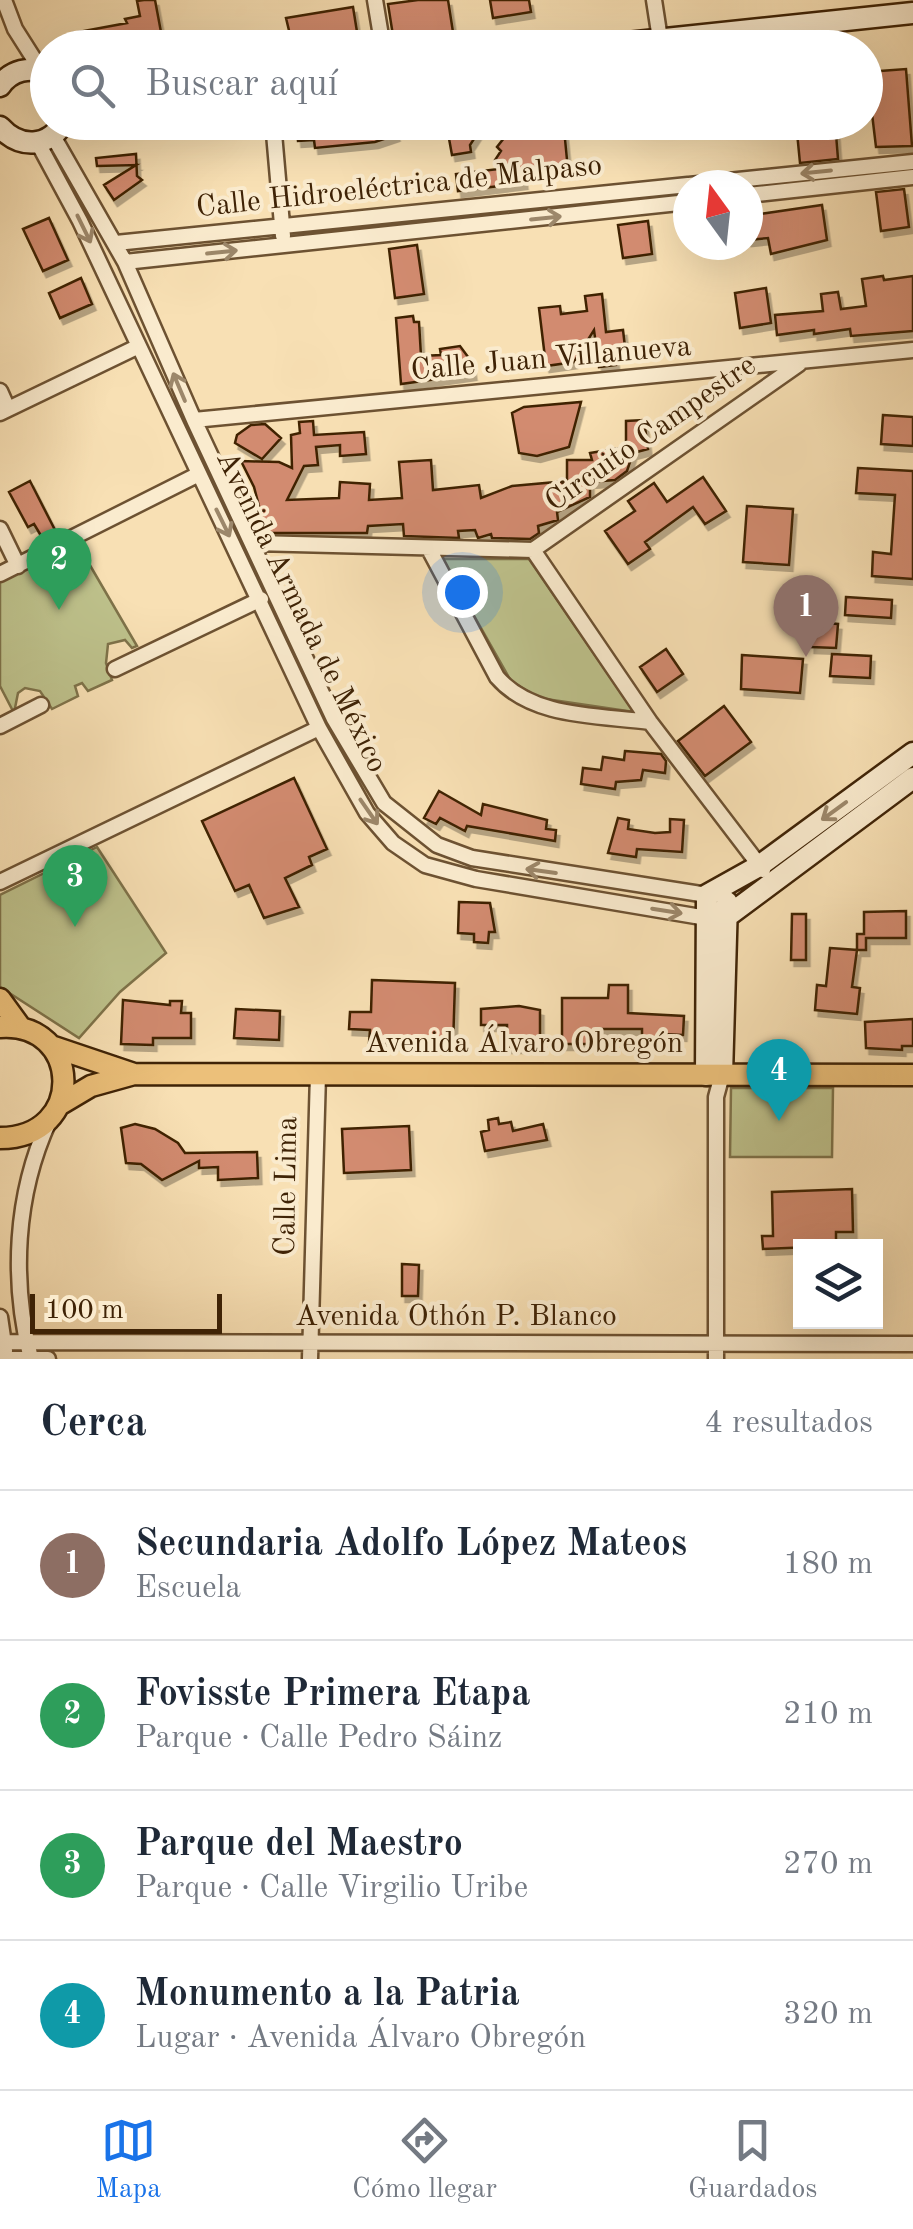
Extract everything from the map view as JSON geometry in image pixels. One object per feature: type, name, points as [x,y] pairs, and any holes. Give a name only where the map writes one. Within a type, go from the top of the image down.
[{"type":"main road","points":[[744,30],[913,12]]},
{"type":"main road","points":[[2,77],[30,69]]},
{"type":"main road","points":[[0,127],[12,139],[30,137]]},
{"type":"main road","points":[[729,914],[765,874],[913,753]]},
{"type":"main road","points":[[716,892],[765,874],[913,778]]},
{"type":"main road","points":[[714,1075],[729,914],[716,892]]},
{"type":"main road","points":[[714,1075],[707,918],[716,892]]},
{"type":"main road","name":"Avenida Armada de México","points":[[707,918],[729,914]]},
{"type":"main road","points":[[0,999],[11,1028]]},
{"type":"main road","name":"Avenida Álvaro Obregón","points":[[11,1028],[134,1074]]},
{"type":"main road","points":[[51,1046],[64,1074],[54,1113]]},
{"type":"main road","name":"Avenida Álvaro Obregón","points":[[0,1138],[34,1132],[91,1086],[134,1074],[913,1075]]},
{"type":"street","points":[[4,0],[15,29],[30,51]]},
{"type":"street","points":[[375,0],[381,30]]},
{"type":"street","points":[[654,0],[659,30]]},
{"type":"street","name":"Avenida Armada de México","points":[[54,140],[139,346],[319,728],[367,812],[393,843],[425,866],[526,889],[707,918]]},
{"type":"street","name":"Avenida Armada de México","points":[[56,140],[126,262],[194,420],[334,719],[384,803],[437,845],[472,858],[716,892]]},
{"type":"street","points":[[275,140],[284,245]]},
{"type":"street","name":"Calle Hidroeléctrica de Malpaso","points":[[763,177],[913,162]]},
{"type":"street","points":[[763,193],[913,177]]},
{"type":"street","name":"Calle Hidroeléctrica de Malpaso","points":[[116,242],[673,187]]},
{"type":"street","points":[[594,195],[596,212]]},
{"type":"street","name":"Calle Hidroeléctrica de Malpaso","points":[[126,262],[673,204]]},
{"type":"street","points":[[0,391],[4,411],[139,346]]},
{"type":"street","name":"Calle Juan Villanueva","points":[[194,420],[913,350]]},
{"type":"street","name":"Circuito Campestre","points":[[254,543],[430,551],[532,550],[800,363]]},
{"type":"street","points":[[0,574],[199,474]]},
{"type":"street","points":[[0,528],[18,566]]},
{"type":"street","name":"Circuito Campestre","points":[[532,550],[650,722],[765,874]]},
{"type":"street","points":[[430,551],[497,677],[511,694],[534,706],[650,722]]},
{"type":"street","points":[[115,669],[261,599]]},
{"type":"street","points":[[0,726],[42,705]]},
{"type":"street","points":[[0,882],[319,728]]},
{"type":"street","name":"Calle Lima","points":[[310,1352],[318,1074]]},
{"type":"street","points":[[714,1075],[716,1352]]},
{"type":"street","points":[[31,1358],[18,1296],[22,1217],[32,1157],[54,1113]]},
{"type":"street","points":[[0,1317],[3,1358],[48,1359]]},
{"type":"street","name":"Avenida Othón P. Blanco","points":[[2,1342],[310,1352],[716,1352],[913,1344]]},
{"type":"green space","points":[[77,543],[137,646],[132,648],[125,640],[108,644],[106,663],[112,680],[88,691],[82,683],[75,686],[78,696],[52,709],[40,691],[25,688],[18,693],[14,713],[0,686],[0,581]]},
{"type":"green space","points":[[442,559],[529,559],[634,712],[539,698],[511,681]]},
{"type":"green space","points":[[97,847],[166,953],[120,992],[79,1038],[0,987],[0,895]]},
{"type":"green space","points":[[731,1088],[833,1088],[832,1157],[730,1157]]},
{"type":"building","points":[[155,0],[161,30],[89,30],[127,23],[125,19],[140,16],[137,1]]},
{"type":"building","points":[[448,0],[453,30],[392,30],[388,4]]},
{"type":"building","points":[[490,0],[529,0],[531,12],[493,18]]},
{"type":"building","points":[[353,7],[357,30],[289,30],[286,18]]},
{"type":"building","points":[[906,69],[912,146],[876,147],[875,140],[883,140],[883,71]]},
{"type":"building","points":[[314,140],[381,140],[375,142],[315,148]]},
{"type":"building","points":[[449,140],[473,140],[471,152],[452,155]]},
{"type":"building","points":[[502,140],[565,140],[568,170],[523,174],[524,183],[458,191],[456,174],[499,169],[495,160],[501,151],[497,147]]},
{"type":"building","points":[[798,140],[836,140],[838,159],[800,163]]},
{"type":"building","points":[[136,154],[137,176],[142,180],[114,200],[104,185],[136,165],[97,166],[96,158]]},
{"type":"building","points":[[904,189],[909,227],[881,231],[876,192]]},
{"type":"building","points":[[822,205],[827,240],[771,254],[768,238],[763,238],[763,214]]},
{"type":"building","points":[[49,218],[68,260],[43,271],[23,229]]},
{"type":"building","points":[[648,221],[652,254],[623,258],[618,225]]},
{"type":"building","points":[[417,245],[424,294],[395,298],[389,249]]},
{"type":"building","points":[[883,276],[884,280],[913,276],[913,331],[851,336],[850,329],[814,334],[814,330],[777,335],[775,315],[823,311],[821,294],[838,292],[841,309],[866,306],[862,279]]},
{"type":"building","points":[[81,278],[92,304],[60,318],[49,293]]},
{"type":"building","points":[[766,288],[771,323],[740,328],[735,293]]},
{"type":"building","points":[[602,294],[606,332],[623,330],[625,347],[613,349],[616,365],[599,367],[594,330],[574,362],[546,366],[539,308],[560,306],[561,314],[587,311],[585,296]]},
{"type":"building","points":[[413,316],[414,322],[419,322],[421,356],[441,355],[440,349],[460,346],[471,361],[473,374],[401,384],[396,318]]},
{"type":"building","points":[[581,402],[569,447],[537,456],[519,453],[512,413],[524,407]]},
{"type":"building","points":[[883,415],[913,417],[913,446],[881,444]]},
{"type":"building","points":[[644,420],[648,449],[633,453],[627,471],[615,480],[590,482],[590,497],[557,512],[558,520],[538,526],[539,533],[530,539],[492,538],[491,534],[478,538],[475,530],[458,531],[459,538],[404,536],[403,524],[368,526],[367,533],[266,533],[254,487],[241,461],[279,462],[292,468],[291,435],[300,433],[299,422],[313,421],[314,435],[364,432],[366,454],[340,456],[340,445],[316,447],[318,465],[304,466],[287,500],[339,498],[340,482],[370,484],[369,500],[402,498],[399,462],[431,460],[433,490],[479,485],[481,498],[512,486],[567,481],[567,460],[592,460],[590,453],[626,447],[626,421]]},
{"type":"building","points":[[265,424],[281,438],[262,459],[235,443],[237,435],[251,425]]},
{"type":"building","points":[[858,468],[913,471],[913,579],[872,576],[873,552],[891,554],[895,495],[856,493]]},
{"type":"building","points":[[703,477],[726,511],[705,524],[693,507],[645,542],[650,549],[628,564],[605,531],[635,511],[628,501],[654,483],[667,502]]},
{"type":"building","points":[[30,481],[56,532],[43,539],[34,524],[28,527],[9,492]]},
{"type":"building","points":[[747,506],[793,509],[789,565],[743,562]]},
{"type":"building","points":[[846,597],[892,600],[891,618],[845,615]]},
{"type":"building","points":[[812,622],[838,624],[836,648],[811,647]]},
{"type":"building","points":[[666,649],[683,674],[657,692],[640,667]]},
{"type":"building","points":[[832,654],[871,656],[870,678],[830,676]]},
{"type":"building","points":[[742,655],[803,659],[800,693],[741,689]]},
{"type":"building","points":[[724,706],[751,742],[705,776],[678,741]]},
{"type":"building","points":[[625,751],[661,754],[666,761],[665,773],[643,770],[641,780],[616,782],[615,789],[581,784],[583,768],[601,770],[603,757],[624,760]]},
{"type":"building","points":[[294,778],[327,849],[309,857],[312,865],[285,878],[299,907],[264,918],[249,885],[235,891],[202,821]]},
{"type":"building","points":[[439,791],[481,815],[483,804],[547,820],[546,829],[556,830],[555,841],[467,826],[465,831],[440,818],[436,824],[424,818]]},
{"type":"building","points":[[618,818],[629,820],[628,829],[655,833],[670,832],[670,819],[684,820],[682,852],[637,849],[636,857],[608,853]]},
{"type":"building","points":[[459,902],[490,903],[495,932],[489,932],[488,943],[474,942],[474,934],[458,933]]},
{"type":"building","points":[[906,911],[906,938],[866,938],[866,950],[857,950],[857,934],[864,934],[864,912]]},
{"type":"building","points":[[792,914],[806,914],[806,960],[791,960]]},
{"type":"building","points":[[830,948],[857,950],[852,987],[860,988],[857,1014],[815,1010],[817,985],[826,986]]},
{"type":"building","points":[[372,980],[455,983],[453,1046],[369,1043],[370,1030],[349,1029],[350,1012],[371,1012]]},
{"type":"building","points":[[609,985],[628,985],[628,1013],[684,1016],[683,1035],[664,1034],[664,1043],[642,1042],[642,1029],[595,1029],[595,1044],[562,1044],[562,998],[608,998]]},
{"type":"building","points":[[123,1000],[170,1005],[170,1001],[182,1001],[181,1013],[191,1013],[191,1038],[153,1038],[153,1045],[121,1044]]},
{"type":"building","points":[[519,1006],[540,1010],[540,1047],[507,1047],[507,1025],[481,1025],[481,1009]]},
{"type":"building","points":[[236,1009],[280,1011],[279,1040],[234,1038]]},
{"type":"building","points":[[913,1019],[913,1046],[902,1046],[902,1050],[866,1048],[865,1022]]},
{"type":"building","points":[[498,1118],[499,1124],[511,1122],[513,1131],[543,1124],[547,1140],[485,1151],[481,1132],[489,1130],[488,1120]]},
{"type":"building","points":[[135,1124],[155,1129],[178,1143],[185,1153],[257,1152],[258,1178],[218,1180],[218,1167],[199,1168],[199,1161],[162,1180],[141,1164],[126,1163],[121,1128]]},
{"type":"building","points":[[409,1126],[411,1170],[344,1173],[342,1129]]},
{"type":"building","points":[[852,1189],[853,1232],[836,1232],[836,1239],[793,1239],[793,1248],[763,1249],[762,1236],[773,1236],[772,1192]]},
{"type":"building","points":[[402,1264],[419,1265],[418,1296],[402,1296]]},
{"type":"place","name":"Fovisste Primera Etapa","points":[[59,610]]},
{"type":"place","name":"Secundaria Adolfo López Mateos","points":[[806,657]]},
{"type":"place","name":"Parque del Maestro","points":[[75,927]]},
{"type":"place","name":"Monumento a la Patria","points":[[779,1121]]}]
